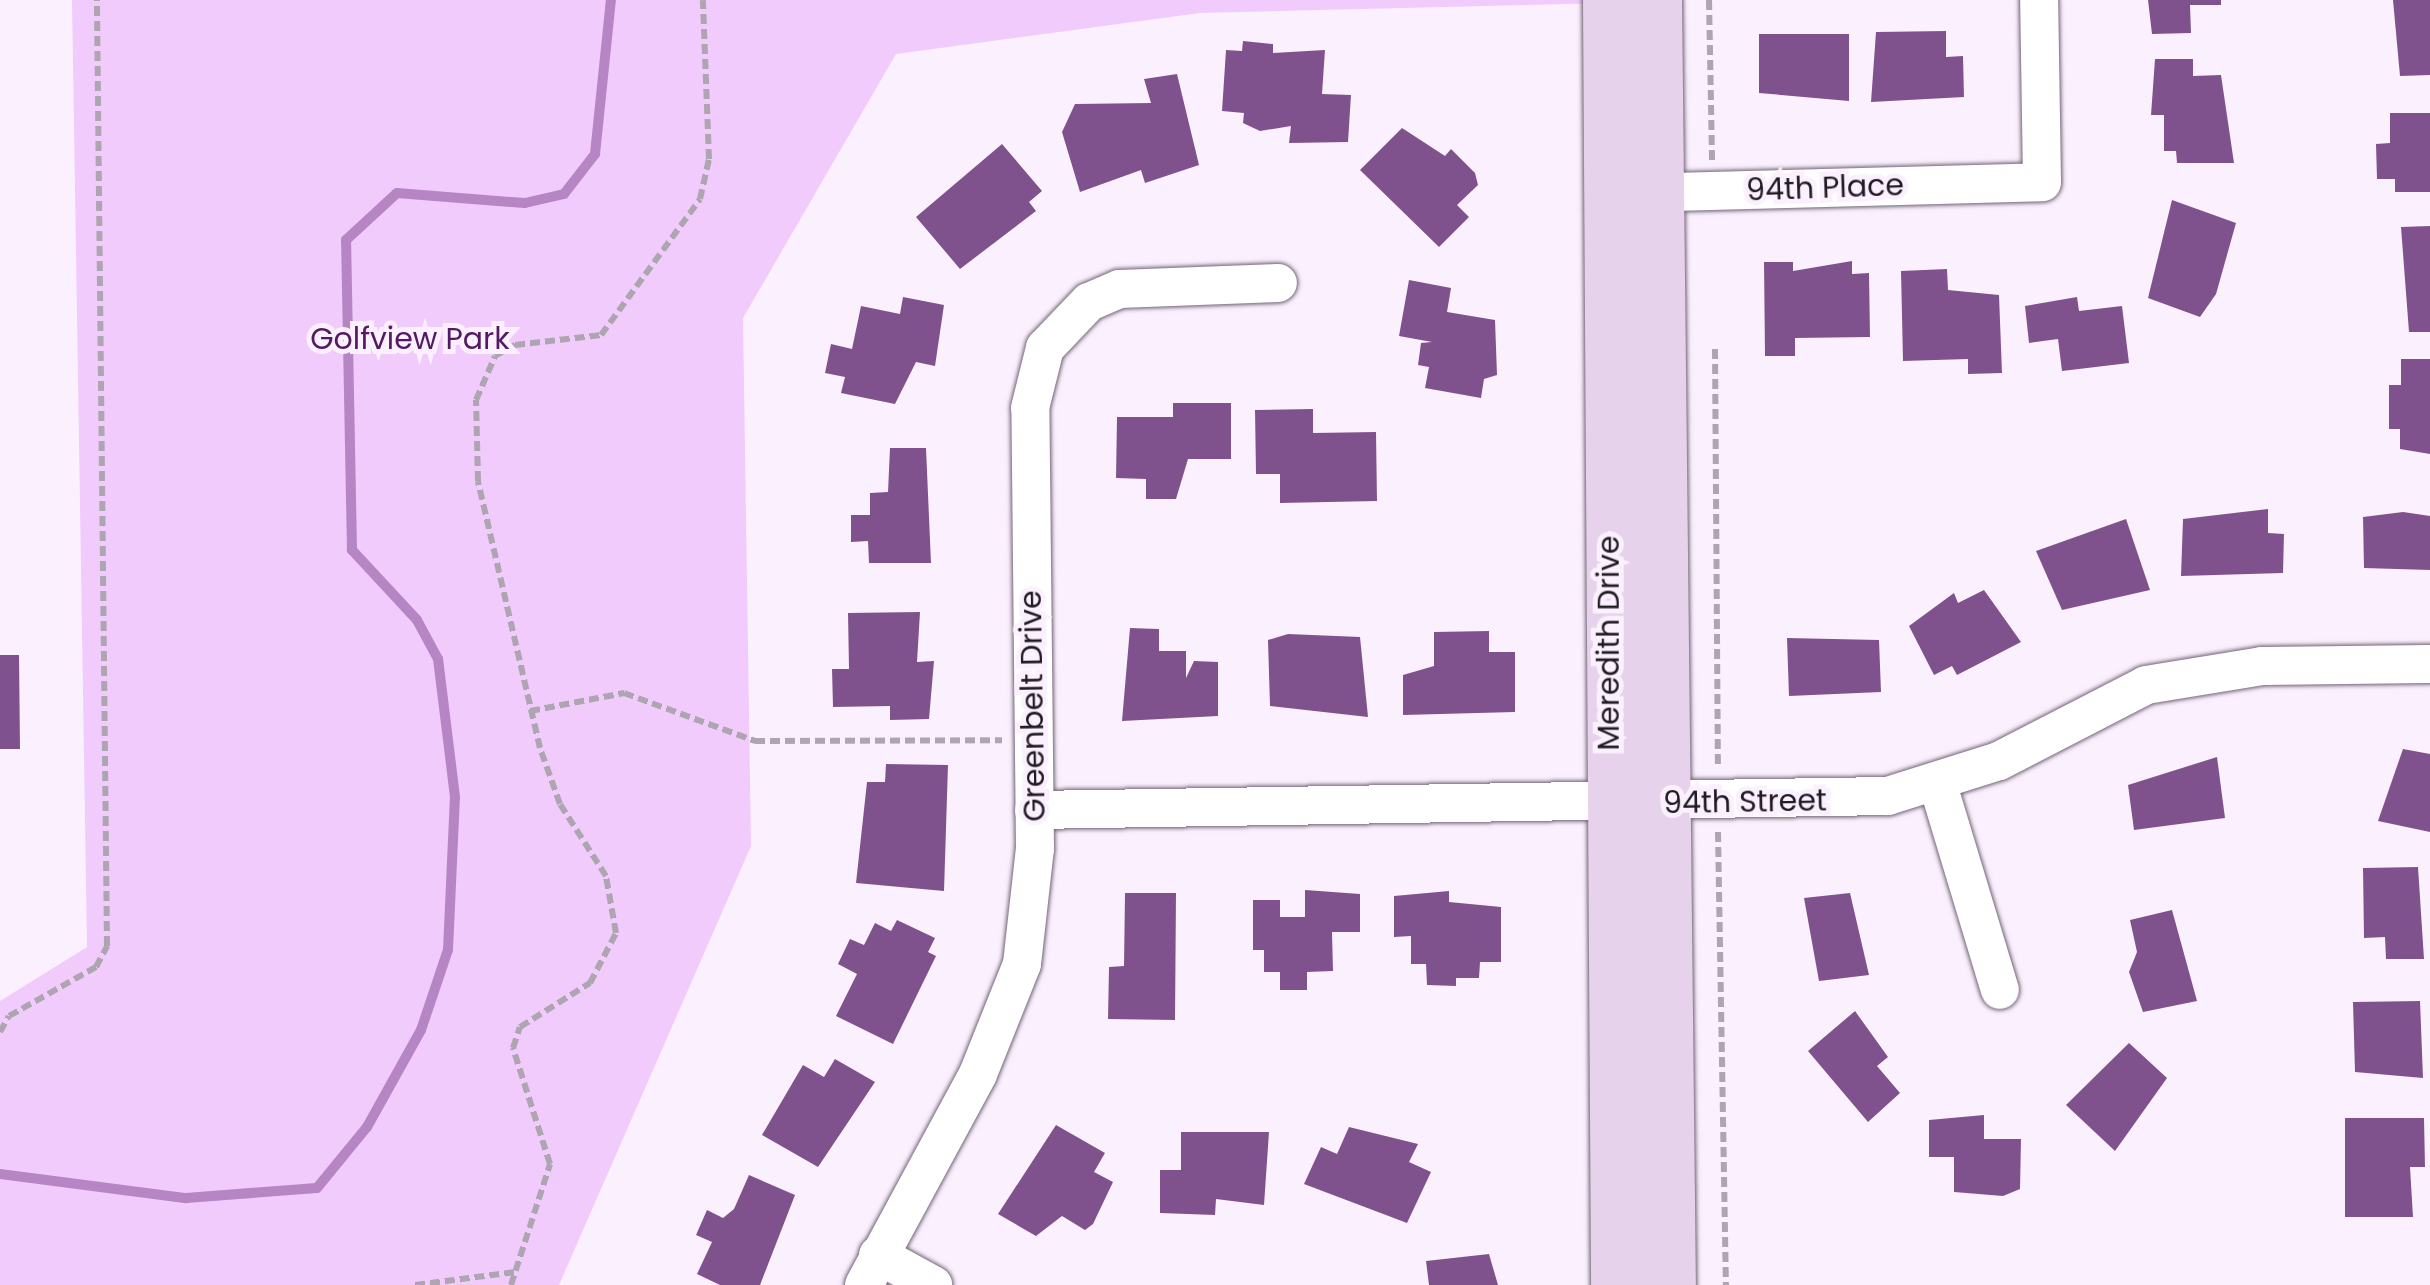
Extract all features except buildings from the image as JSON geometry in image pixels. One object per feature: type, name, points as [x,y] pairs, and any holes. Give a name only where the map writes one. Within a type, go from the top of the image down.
[{"type":"main road","name":"Meredith Drive","points":[[1610,0],[1631,193],[1636,804],[1618,1285]]},
{"type":"main road","name":"Meredith Drive","points":[[1631,193],[1654,0]]},
{"type":"main road","name":"Meredith Drive","points":[[1636,804],[1668,1285]]},
{"type":"street","name":"94th Place","points":[[1631,193],[2042,182],[2039,0]]},
{"type":"street","name":"Greenbelt Drive","points":[[871,1270],[1004,1018],[1032,903],[1030,408],[1045,348],[1090,302],[1119,289],[1278,283]]},
{"type":"street","name":"94th Street","points":[[1034,810],[1829,802],[1938,784],[2092,707],[2185,676],[2430,664]]},
{"type":"street","points":[[1938,784],[2000,990]]},
{"type":"street","points":[[871,1270],[933,1285]]},
{"type":"path","points":[[0,1032],[9,1016],[96,966],[106,946],[97,0]]},
{"type":"path","points":[[511,1285],[550,1164],[513,1048],[520,1027],[590,983],[616,933],[606,876],[560,804],[530,712],[478,481],[476,400],[494,356],[515,345],[601,335],[700,198],[710,158],[702,0]]},
{"type":"path","points":[[1709,0],[1712,191]]},
{"type":"path","points":[[530,712],[624,693],[756,742],[1033,739]]},
{"type":"path","points":[[415,1285],[514,1272]]},
{"type":"green space","name":"Golfview Park","points":[[72,0],[1610,3],[1200,13],[896,54],[743,318],[751,846],[559,1285],[0,1285],[0,1001],[87,947]]},
{"type":"waterway","points":[[0,1174],[186,1198],[317,1188],[367,1127],[421,1030],[448,950],[455,797],[438,659],[417,620],[352,550],[346,240],[397,193],[525,203],[564,194],[595,154],[611,0]]}]
